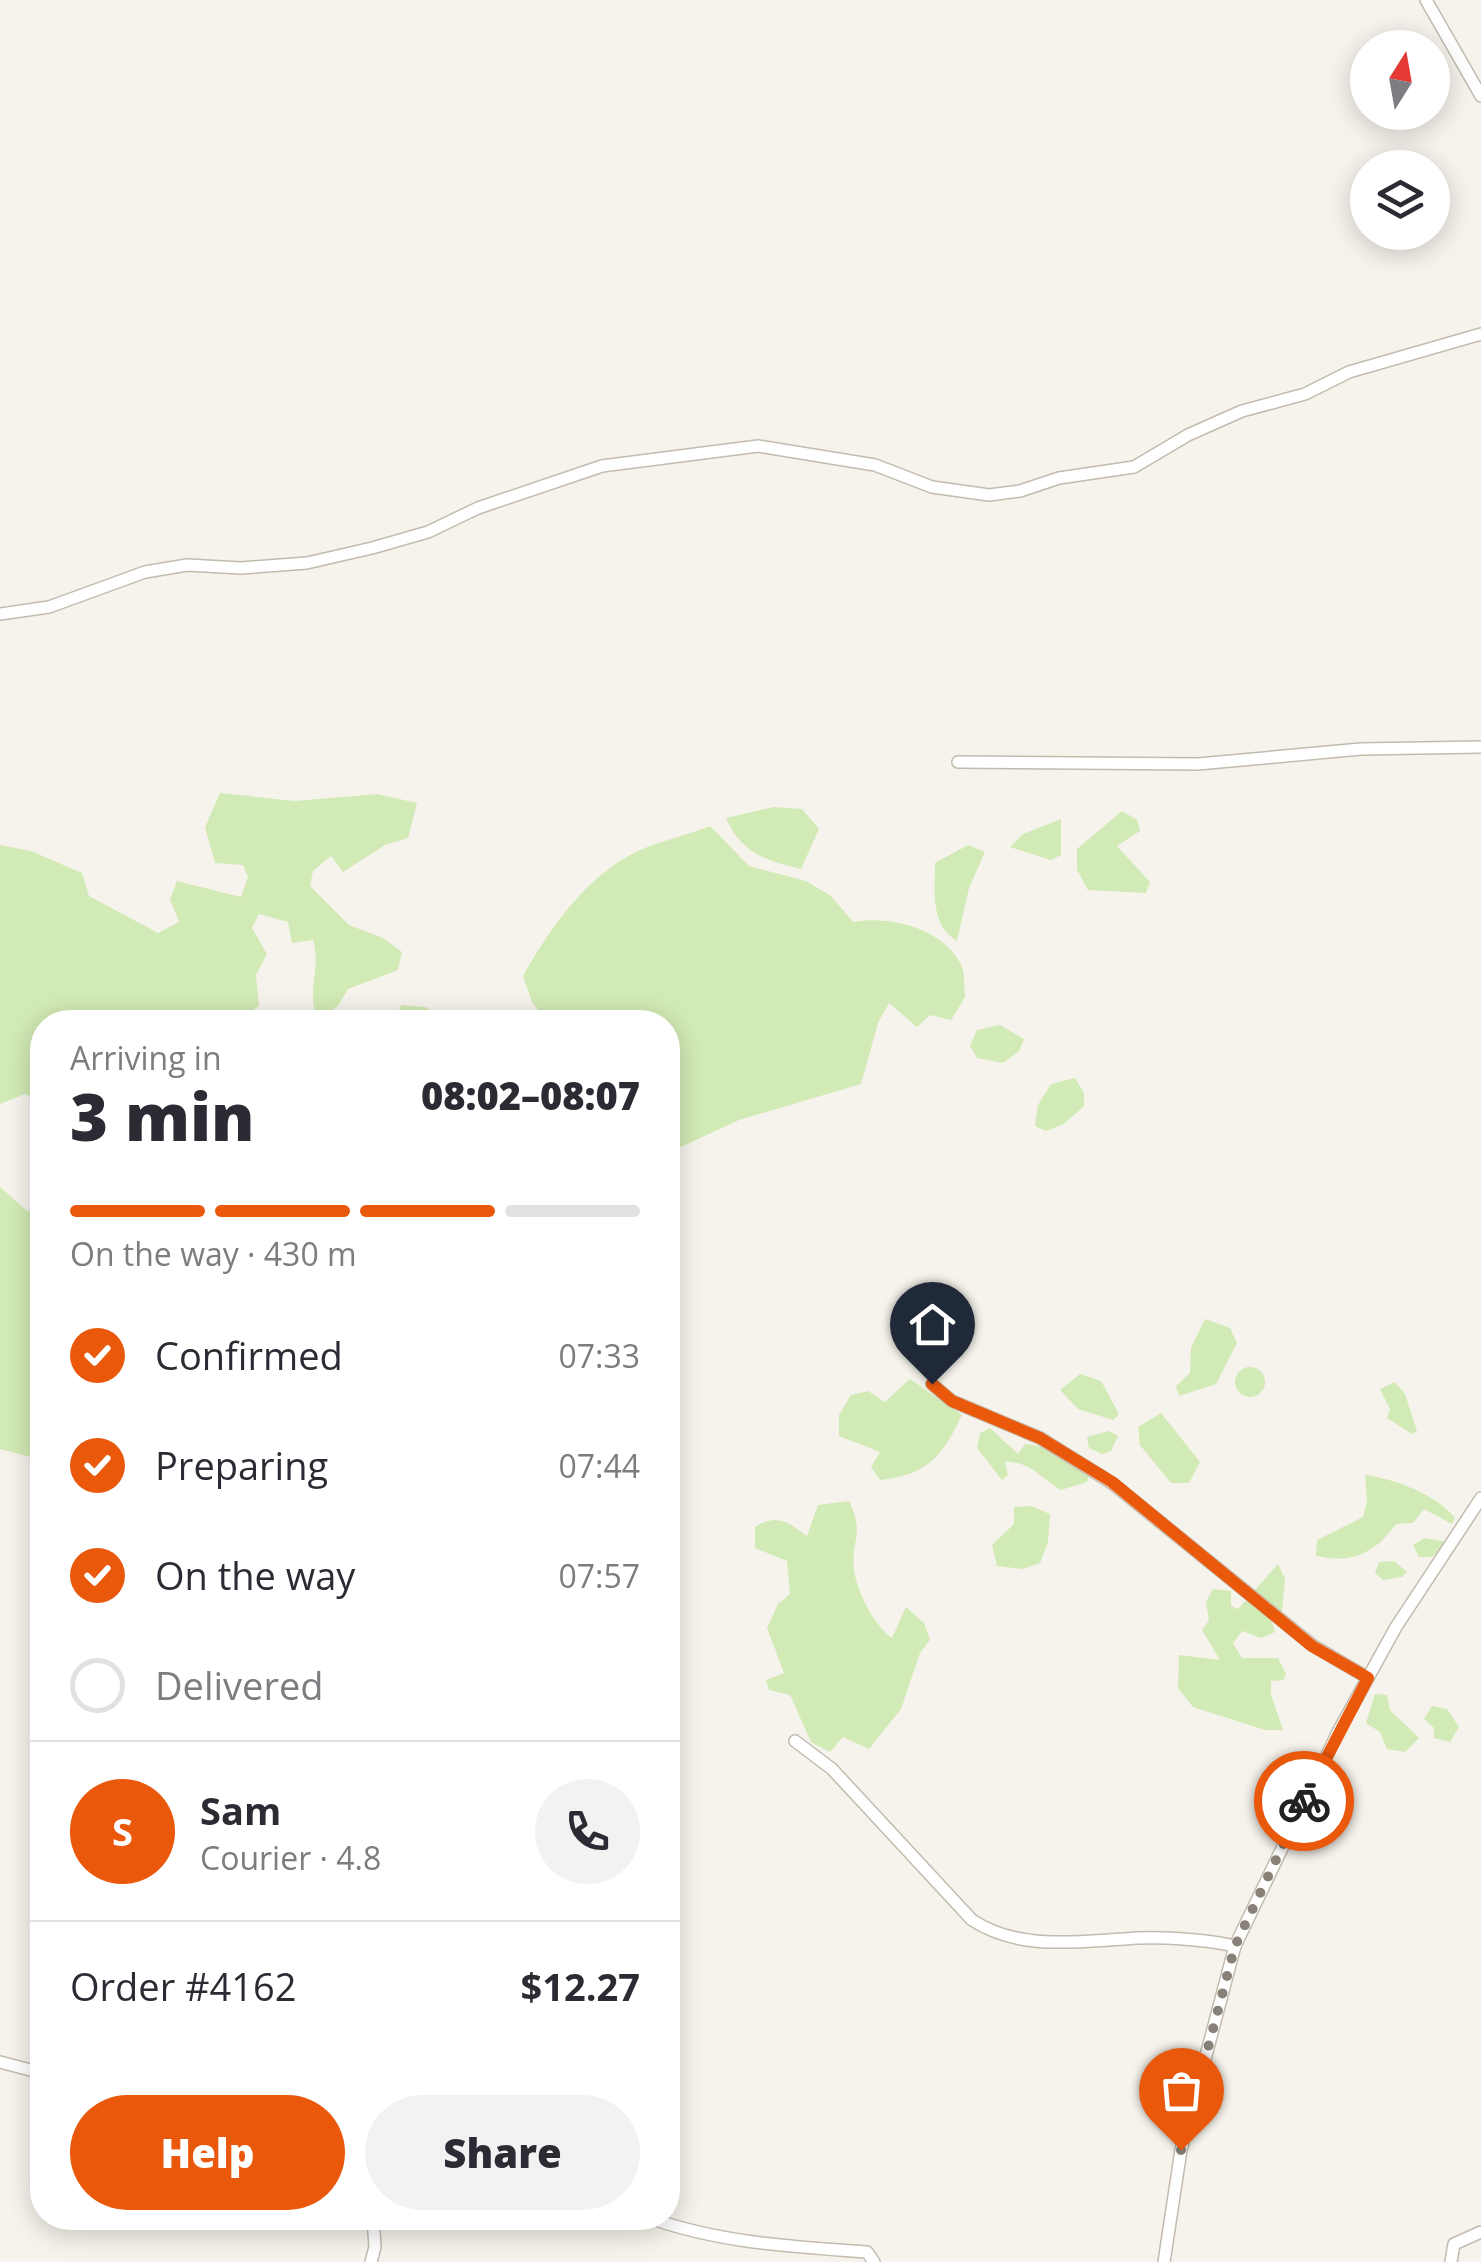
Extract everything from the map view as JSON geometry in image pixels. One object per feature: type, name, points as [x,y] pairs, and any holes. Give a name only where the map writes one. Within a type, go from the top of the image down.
[{"type":"street","points":[[1426,0],[1481,96]]},
{"type":"street","points":[[0,614],[49,607],[145,572],[187,565],[241,568],[307,562],[372,548],[428,532],[478,508],[602,466],[758,446],[875,465],[932,486],[989,495],[1020,491],[1059,478],[1134,467],[1188,435],[1242,411],[1305,394],[1349,372],[1481,334]]},
{"type":"street","points":[[958,762],[1198,764],[1360,749],[1481,747]]},
{"type":"street","points":[[932,1384],[952,1401],[1040,1438],[1112,1482],[1312,1646],[1368,1678]]},
{"type":"street","points":[[1164,2262],[1181,2150],[1235,1946],[1368,1678],[1481,1498]]},
{"type":"street","points":[[795,1740],[832,1769],[972,1920],[994,1934],[1016,1940],[1092,1944],[1126,1938],[1207,1940],[1235,1946]]},
{"type":"street","points":[[0,2062],[30,2070]]},
{"type":"street","points":[[680,2229],[779,2246],[867,2252],[874,2262]]},
{"type":"street","points":[[371,2262],[373,2230]]},
{"type":"street","points":[[1451,2262],[1454,2244],[1481,2232]]},
{"type":"green space","points":[[220,793],[295,801],[377,794],[417,803],[408,838],[385,845],[343,872],[331,856],[313,871],[310,886],[349,925],[383,938],[402,952],[398,970],[348,989],[332,1010],[314,1010],[313,940],[292,943],[288,922],[259,914],[252,928],[267,954],[256,975],[259,1006],[253,1010],[30,1010],[30,1097],[25,1094],[0,1104],[0,845],[31,851],[82,873],[89,896],[158,933],[179,922],[170,899],[177,881],[241,897],[248,877],[243,865],[215,863],[205,827]]},
{"type":"green space","points":[[774,807],[802,809],[819,829],[801,869],[747,848],[726,818]]},
{"type":"green space","points":[[1122,811],[1137,820],[1140,831],[1117,846],[1150,882],[1146,893],[1088,890],[1077,870],[1077,849]]},
{"type":"green space","points":[[1061,819],[1061,855],[1051,860],[1010,847],[1023,834]]},
{"type":"green space","points":[[710,826],[749,866],[806,881],[831,896],[853,922],[898,923],[929,933],[953,952],[961,965],[965,997],[951,1020],[930,1015],[917,1027],[889,1003],[878,1023],[861,1084],[739,1120],[680,1147],[680,1010],[538,1010],[523,976],[544,941],[582,893],[639,850]]},
{"type":"green space","points":[[968,845],[985,852],[969,888],[957,941],[938,917],[935,863]]},
{"type":"green space","points":[[401,1005],[430,1010],[400,1010]]},
{"type":"green space","points":[[1000,1025],[1024,1039],[1019,1051],[1003,1063],[977,1058],[970,1046],[977,1030]]},
{"type":"green space","points":[[1075,1078],[1084,1093],[1084,1106],[1064,1124],[1046,1131],[1035,1126],[1038,1105],[1051,1084]]},
{"type":"green space","points":[[0,1187],[30,1211],[30,1457],[0,1449]]},
{"type":"green space","points":[[1205,1319],[1230,1328],[1237,1343],[1216,1384],[1179,1396],[1176,1386],[1190,1373],[1191,1348]]},
{"type":"green space","points":[[1250,1367],[1264,1376],[1265,1382],[1256,1396],[1250,1397],[1236,1388],[1235,1382],[1244,1368]]},
{"type":"green space","points":[[1080,1374],[1101,1381],[1119,1414],[1113,1420],[1078,1409],[1060,1390]]},
{"type":"green space","points":[[910,1379],[962,1415],[931,1461],[910,1474],[880,1480],[871,1467],[880,1452],[839,1436],[839,1415],[851,1395],[868,1391],[885,1402]]},
{"type":"green space","points":[[1395,1382],[1405,1394],[1417,1431],[1412,1434],[1387,1418],[1390,1409],[1380,1389]]},
{"type":"green space","points":[[1161,1413],[1200,1462],[1189,1483],[1171,1483],[1140,1445],[1138,1427]]},
{"type":"green space","points":[[990,1428],[1018,1454],[1025,1444],[1067,1459],[1089,1475],[1087,1482],[1061,1490],[1029,1467],[1014,1462],[1005,1462],[1008,1475],[1002,1480],[977,1448],[980,1433]]},
{"type":"green space","points":[[1109,1431],[1118,1436],[1111,1451],[1102,1454],[1089,1448],[1087,1437]]},
{"type":"green space","points":[[1365,1475],[1426,1495],[1447,1509],[1455,1518],[1452,1524],[1424,1509],[1413,1523],[1396,1524],[1362,1554],[1341,1558],[1316,1556],[1317,1540],[1363,1517],[1367,1501]]},
{"type":"green space","points":[[849,1501],[857,1529],[854,1570],[868,1608],[892,1638],[906,1607],[924,1623],[930,1640],[920,1653],[901,1709],[869,1749],[843,1737],[830,1752],[811,1742],[790,1695],[769,1690],[766,1680],[784,1673],[767,1628],[778,1604],[790,1594],[787,1561],[755,1548],[755,1527],[782,1521],[807,1536],[818,1505]]},
{"type":"green space","points":[[1031,1506],[1050,1514],[1048,1542],[1040,1563],[1023,1569],[997,1566],[992,1545],[1014,1524],[1014,1507]]},
{"type":"green space","points":[[1425,1538],[1447,1542],[1432,1557],[1419,1557],[1413,1545]]},
{"type":"green space","points":[[1394,1561],[1407,1572],[1402,1577],[1383,1580],[1375,1573],[1379,1562]]},
{"type":"green space","points":[[1278,1564],[1285,1579],[1282,1612],[1269,1613],[1275,1632],[1261,1638],[1242,1631],[1233,1643],[1242,1658],[1278,1658],[1286,1674],[1283,1680],[1271,1681],[1271,1695],[1283,1730],[1265,1730],[1193,1707],[1178,1688],[1179,1655],[1220,1660],[1202,1630],[1209,1620],[1206,1602],[1213,1589],[1231,1591],[1231,1606],[1238,1609]]},
{"type":"green space","points":[[1375,1694],[1387,1695],[1390,1710],[1419,1738],[1405,1752],[1387,1749],[1380,1732],[1366,1723]]},
{"type":"green space","points":[[1432,1706],[1447,1709],[1459,1727],[1450,1742],[1434,1738],[1434,1728],[1424,1719]]},
{"type":"way so far","points":[[1181,2150],[1235,1946],[1304,1801]]},
{"type":"route","points":[[932,1384],[952,1401],[1040,1438],[1112,1482],[1312,1646],[1368,1678],[1304,1801]]}]
